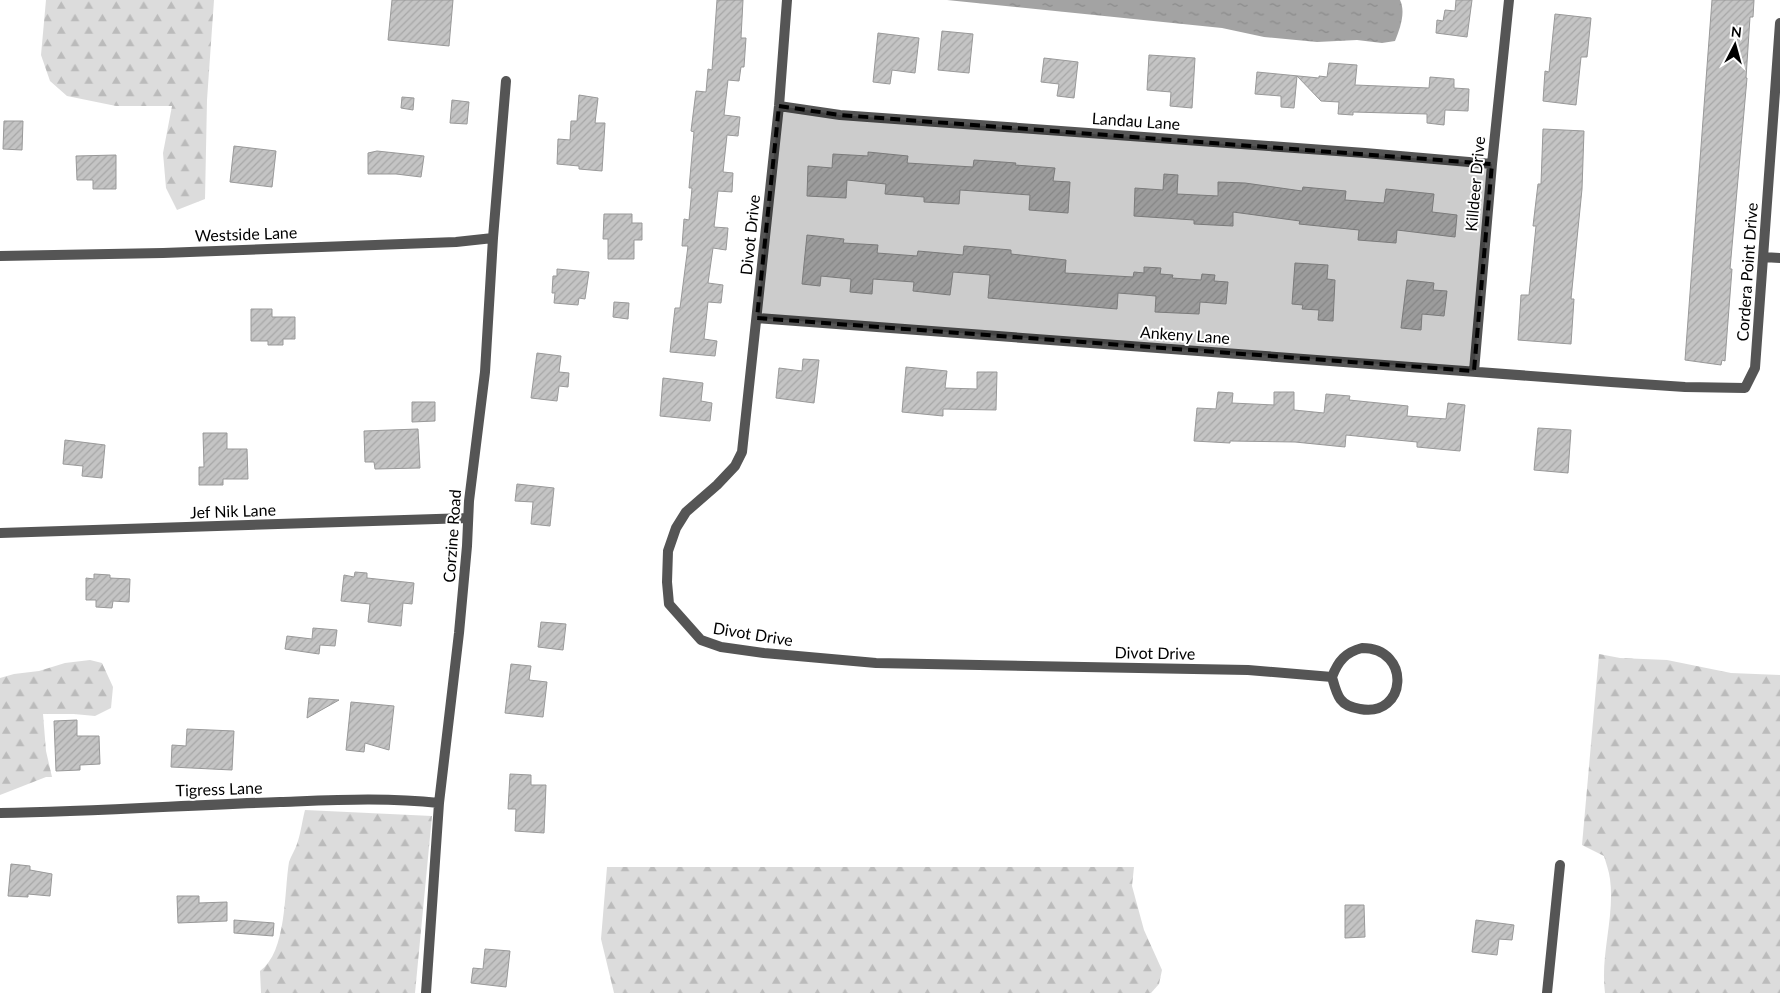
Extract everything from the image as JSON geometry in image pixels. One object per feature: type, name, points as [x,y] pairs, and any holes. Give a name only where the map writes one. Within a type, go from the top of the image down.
[{"type":"street","name":"Divot Drive","points":[[787,0],[757,318],[742,452],[735,466],[717,485],[686,512],[676,528],[668,551],[666,582],[669,604],[701,640],[721,647],[764,653],[876,662],[1248,670],[1332,676]]},
{"type":"street","name":"Killdeer Drive","points":[[1474,371],[1492,164],[1509,0]]},
{"type":"street","name":"Cordera Point Drive","points":[[1611,382],[1685,387],[1745,388],[1754,368],[1780,23]]},
{"type":"street","name":"Corzine Road","points":[[426,993],[439,803],[459,633],[468,518],[485,372],[493,238],[506,80]]},
{"type":"street","name":"Landau Lane","points":[[778,106],[840,115],[1492,164]]},
{"type":"street","name":"Westside Lane","points":[[0,256],[163,253],[456,242],[493,238]]},
{"type":"street","points":[[1763,256],[1780,258]]},
{"type":"street","name":"Ankeny Lane","points":[[757,318],[1611,382]]},
{"type":"street","name":"Jef Nik Lane","points":[[0,533],[468,518]]},
{"type":"street","points":[[1370,648],[1381,651],[1390,658],[1396,667],[1398,678],[1396,691],[1390,701],[1381,708],[1371,711],[1349,707],[1341,700],[1336,691],[1332,676],[1336,667],[1351,651],[1370,648]]},
{"type":"street","name":"Tigress Lane","points":[[0,814],[310,801],[408,799],[439,803]]},
{"type":"street","points":[[1547,993],[1560,865]]},
{"type":"highlighted area","points":[[779,106],[840,115],[1492,164],[1474,371],[757,318]]},
{"type":"green space","points":[[46,0],[214,0],[207,100],[205,199],[177,210],[166,188],[163,153],[172,106],[116,106],[67,96],[50,81],[41,55]]},
{"type":"green space","points":[[1599,654],[1620,658],[1667,660],[1731,673],[1780,675],[1780,993],[1605,993],[1604,964],[1611,908],[1610,876],[1604,856],[1582,845]]},
{"type":"green space","points":[[90,660],[102,663],[113,687],[111,708],[95,716],[43,714],[46,751],[52,777],[46,777],[0,795],[0,678],[39,671],[65,663]]},
{"type":"green space","points":[[305,810],[432,816],[415,993],[261,993],[260,971],[269,962],[280,936],[289,862],[298,840]]},
{"type":"green space","points":[[607,867],[1134,867],[1132,886],[1144,930],[1162,970],[1159,984],[1151,993],[614,993],[601,939]]},
{"type":"water","points":[[947,0],[1400,0],[1402,15],[1395,41],[1382,43],[1357,40],[1317,42],[1264,37],[1222,28]]},
{"type":"building","points":[[392,0],[453,0],[449,46],[388,40]]},
{"type":"building","points":[[717,0],[743,0],[741,38],[746,38],[744,67],[741,67],[739,81],[728,80],[724,115],[740,117],[738,136],[727,135],[723,172],[733,173],[732,192],[718,191],[714,227],[728,228],[726,250],[713,248],[708,283],[723,285],[721,303],[708,302],[704,339],[717,341],[715,356],[670,352],[675,308],[680,308],[688,246],[682,246],[684,219],[689,220],[692,188],[689,188],[694,132],[691,131],[696,91],[706,92],[708,69],[712,70]]},
{"type":"building","points":[[1456,0],[1472,0],[1467,37],[1436,33],[1437,20],[1443,21],[1445,10],[1455,11]]},
{"type":"building","points":[[1712,0],[1754,0],[1753,17],[1750,17],[1747,78],[1730,269],[1732,269],[1725,361],[1722,360],[1721,365],[1685,360]]},
{"type":"building","points":[[1555,14],[1591,18],[1587,57],[1581,57],[1576,105],[1543,101],[1545,71],[1549,72]]},
{"type":"building","points":[[942,31],[973,34],[969,73],[938,70]]},
{"type":"building","points":[[878,33],[919,38],[915,73],[892,70],[890,84],[873,82]]},
{"type":"building","points":[[1149,55],[1195,58],[1192,108],[1170,106],[1171,92],[1147,90]]},
{"type":"building","points":[[1044,58],[1078,62],[1074,98],[1057,96],[1059,84],[1041,82]]},
{"type":"building","points":[[1329,63],[1357,65],[1355,85],[1429,88],[1430,77],[1454,79],[1454,88],[1469,89],[1468,111],[1445,110],[1444,125],[1427,123],[1427,114],[1353,112],[1353,115],[1338,114],[1339,102],[1321,101],[1297,76],[1294,108],[1281,107],[1281,96],[1255,94],[1257,72],[1319,78],[1319,76],[1327,77]]},
{"type":"building","points":[[579,95],[598,98],[595,123],[605,123],[602,171],[579,169],[579,166],[557,164],[558,139],[570,140],[571,121],[577,121]]},
{"type":"building","points":[[402,97],[414,98],[413,110],[401,108]]},
{"type":"building","points":[[452,100],[469,102],[467,124],[450,123]]},
{"type":"building","points":[[4,121],[23,121],[22,150],[3,149]]},
{"type":"building","points":[[1543,129],[1584,131],[1582,189],[1571,299],[1574,299],[1571,344],[1518,340],[1521,295],[1529,295],[1536,226],[1533,226],[1538,184],[1541,184]]},
{"type":"building","points":[[234,146],[276,151],[272,187],[230,182]]},
{"type":"building","points":[[377,151],[424,156],[421,177],[396,174],[368,174],[368,153]]},
{"type":"building","points":[[868,152],[908,156],[907,163],[973,167],[974,160],[1055,168],[1053,181],[1070,182],[1068,213],[1029,210],[1030,195],[960,190],[959,204],[924,202],[924,197],[885,194],[886,184],[847,180],[846,198],[807,196],[808,166],[832,168],[833,154],[868,156]]},
{"type":"building","points":[[116,155],[116,189],[93,189],[93,180],[77,180],[76,156]]},
{"type":"building","points":[[1164,174],[1178,175],[1177,194],[1218,196],[1218,182],[1245,183],[1302,191],[1303,187],[1346,191],[1345,200],[1384,203],[1386,189],[1434,194],[1432,212],[1457,215],[1455,237],[1397,230],[1396,243],[1358,240],[1359,230],[1299,224],[1300,221],[1233,212],[1233,226],[1194,224],[1194,220],[1134,216],[1135,188],[1163,190]]},
{"type":"building","points":[[604,214],[632,214],[632,223],[642,223],[642,240],[634,240],[634,259],[608,259],[608,239],[603,239]]},
{"type":"building","points":[[807,235],[844,239],[843,243],[878,245],[877,253],[917,256],[918,251],[963,255],[964,246],[1011,250],[1011,254],[1066,260],[1065,273],[1133,277],[1134,272],[1144,273],[1144,267],[1161,268],[1160,274],[1173,275],[1172,278],[1201,280],[1202,274],[1215,275],[1214,281],[1228,282],[1226,304],[1200,302],[1199,314],[1155,312],[1156,296],[1118,293],[1117,309],[988,298],[990,275],[953,272],[950,295],[913,291],[914,282],[873,279],[872,294],[850,292],[851,279],[821,276],[820,286],[802,284]]},
{"type":"building","points":[[1295,263],[1328,265],[1327,279],[1335,280],[1333,321],[1318,320],[1319,310],[1302,309],[1303,305],[1292,304]]},
{"type":"building","points":[[557,269],[589,272],[585,299],[579,298],[578,305],[554,303],[555,293],[552,293],[553,276],[557,276]]},
{"type":"building","points":[[1407,280],[1434,283],[1433,290],[1447,291],[1444,316],[1422,314],[1421,330],[1401,328]]},
{"type":"building","points":[[614,302],[629,303],[628,319],[613,317]]},
{"type":"building","points":[[251,309],[272,309],[272,317],[295,317],[295,339],[283,339],[283,345],[268,345],[268,341],[251,341]]},
{"type":"building","points":[[537,353],[561,356],[559,372],[569,373],[568,387],[559,386],[557,401],[531,398]]},
{"type":"building","points":[[803,359],[819,360],[814,403],[776,398],[779,368],[802,371]]},
{"type":"building","points":[[906,367],[947,371],[945,388],[977,389],[977,372],[997,372],[996,410],[943,409],[943,416],[902,412]]},
{"type":"building","points":[[663,378],[703,383],[701,401],[712,403],[710,421],[660,416]]},
{"type":"building","points":[[1218,392],[1233,393],[1232,403],[1274,405],[1274,392],[1294,392],[1294,410],[1324,413],[1326,394],[1350,396],[1349,400],[1408,406],[1407,416],[1446,419],[1448,403],[1465,405],[1460,451],[1417,447],[1417,442],[1346,435],[1345,447],[1295,442],[1230,441],[1230,443],[1194,441],[1197,408],[1216,409]]},
{"type":"building","points":[[412,402],[435,402],[435,421],[412,422]]},
{"type":"building","points":[[1538,428],[1571,430],[1568,473],[1534,470]]},
{"type":"building","points":[[418,429],[420,468],[375,469],[374,462],[365,462],[364,431]]},
{"type":"building","points":[[203,433],[227,433],[227,449],[247,449],[248,479],[223,479],[223,485],[199,485],[199,467],[204,467]]},
{"type":"building","points":[[65,440],[105,445],[102,478],[82,476],[83,466],[63,464]]},
{"type":"building","points":[[517,484],[554,488],[550,526],[531,524],[533,502],[515,501]]},
{"type":"building","points":[[355,572],[367,573],[367,578],[414,583],[412,604],[403,603],[401,626],[368,622],[370,604],[341,601],[344,575],[354,577]]},
{"type":"building","points":[[94,574],[110,575],[110,578],[130,579],[129,602],[113,601],[112,608],[96,607],[96,600],[86,600],[86,578],[94,579]]},
{"type":"building","points":[[541,622],[566,624],[563,650],[538,647]]},
{"type":"building","points":[[313,628],[337,630],[335,646],[320,645],[319,654],[285,649],[287,636],[312,639]]},
{"type":"building","points":[[511,664],[531,666],[529,680],[547,682],[543,717],[505,713]]},
{"type":"building","points":[[309,698],[339,700],[307,718]]},
{"type":"building","points":[[351,702],[394,706],[389,750],[365,743],[364,752],[346,750]]},
{"type":"building","points":[[77,720],[77,736],[99,736],[100,764],[80,765],[80,770],[56,771],[54,721]]},
{"type":"building","points":[[187,729],[234,731],[232,770],[171,767],[172,745],[186,746]]},
{"type":"building","points":[[510,774],[531,775],[531,785],[546,785],[544,833],[515,831],[516,809],[508,809]]},
{"type":"building","points":[[11,864],[30,866],[30,870],[52,874],[50,896],[28,894],[28,897],[8,896]]},
{"type":"building","points":[[177,896],[199,896],[199,903],[227,902],[227,921],[178,923]]},
{"type":"building","points":[[1345,905],[1364,905],[1365,937],[1345,938]]},
{"type":"building","points":[[234,920],[274,923],[273,936],[234,933]]},
{"type":"building","points":[[1476,920],[1514,925],[1512,940],[1499,939],[1497,955],[1472,952]]},
{"type":"building","points":[[485,949],[510,951],[506,987],[471,983],[473,968],[483,969]]}]
